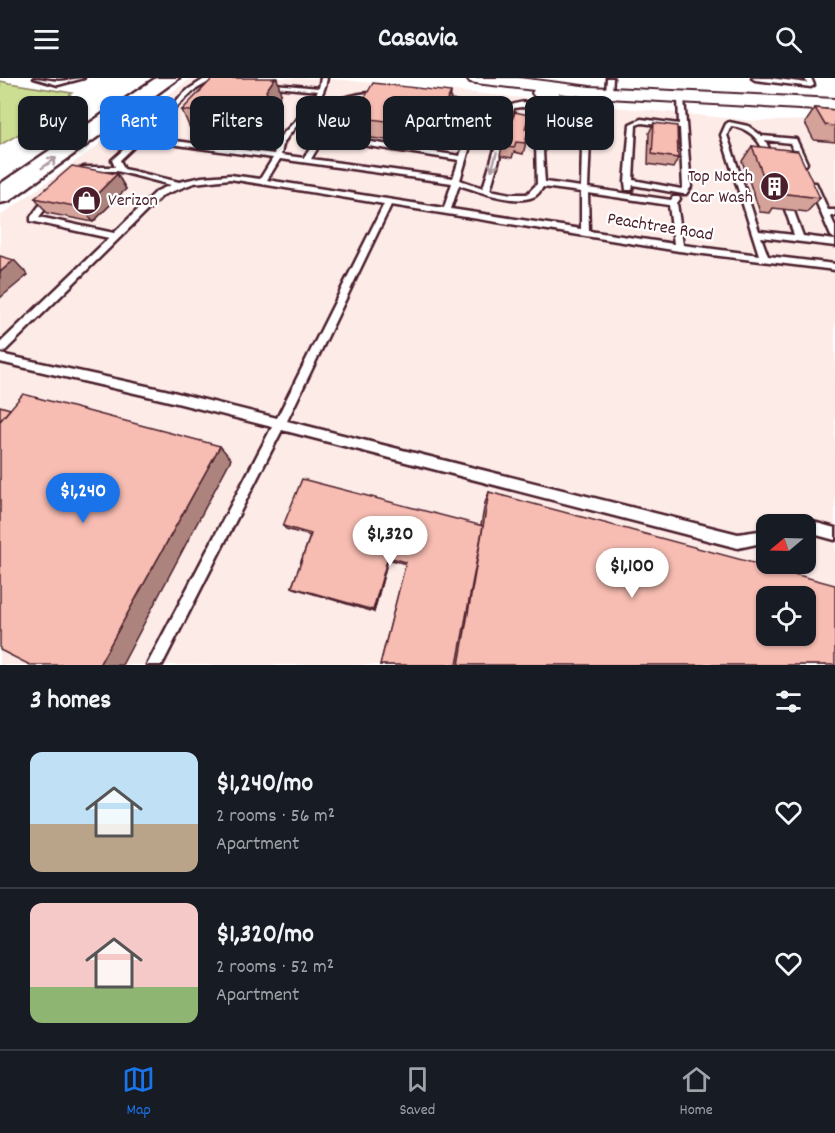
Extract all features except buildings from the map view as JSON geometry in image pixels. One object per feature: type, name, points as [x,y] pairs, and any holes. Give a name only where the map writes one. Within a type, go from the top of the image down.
[{"type":"main road","points":[[0,172],[139,78]]},
{"type":"main road","points":[[0,195],[169,78]]},
{"type":"main road","points":[[477,78],[590,92],[609,86],[681,98],[835,105]]},
{"type":"main road","points":[[512,83],[546,96]]},
{"type":"lane","points":[[37,78],[58,83],[81,78]]},
{"type":"lane","points":[[262,182],[277,158],[280,142],[308,111],[322,90],[324,78]]},
{"type":"lane","points":[[755,78],[811,84],[808,78]]},
{"type":"lane","points":[[178,102],[205,81],[234,80]]},
{"type":"lane","points":[[256,83],[322,90]]},
{"type":"lane","name":"Peachtree Road","points":[[589,96],[590,92]]},
{"type":"lane","points":[[358,96],[383,97]]},
{"type":"lane","points":[[679,248],[673,203],[687,187],[681,98]]},
{"type":"lane","points":[[178,144],[455,181],[486,191],[525,197],[535,193],[541,184],[540,137],[544,119],[543,112],[538,107],[529,104],[511,107],[486,191]]},
{"type":"lane","points":[[628,197],[633,124],[641,121],[684,127]]},
{"type":"lane","points":[[764,258],[724,135],[729,124],[741,124],[763,138],[793,141],[807,171]]},
{"type":"lane","points":[[763,138],[775,172]]},
{"type":"lane","points":[[371,144],[462,158]]},
{"type":"lane","points":[[120,169],[116,160],[127,150]]},
{"type":"lane","points":[[307,160],[314,150]]},
{"type":"lane","points":[[447,210],[465,150]]},
{"type":"lane","name":"Peachtree Road","points":[[585,150],[585,233],[679,248],[835,267]]},
{"type":"lane","points":[[67,183],[84,169],[120,169],[177,184]]},
{"type":"lane","points":[[0,349],[160,193],[177,184],[200,178],[214,177],[262,182],[585,233]]},
{"type":"lane","points":[[629,182],[683,192]]},
{"type":"lane","points":[[811,182],[835,236]]},
{"type":"lane","points":[[541,184],[673,203]]},
{"type":"lane","points":[[58,190],[49,197],[34,219],[115,236]]},
{"type":"lane","points":[[783,194],[800,239]]},
{"type":"lane","points":[[154,665],[279,424],[389,201]]},
{"type":"lane","points":[[825,212],[835,213]]},
{"type":"lane","points":[[756,233],[835,243]]},
{"type":"lane","points":[[0,358],[165,395],[738,541],[756,538]]},
{"type":"lane","points":[[816,529],[835,534]]},
{"type":"shaded area","points":[[191,78],[322,78],[504,96],[383,96],[383,150],[513,150],[513,97],[525,98],[525,150],[614,150],[614,107],[756,121],[835,120],[835,665],[0,665],[0,216],[100,144],[100,150],[178,150],[178,96],[166,96]]},
{"type":"green space","points":[[0,81],[72,93],[69,96],[18,96],[18,135],[0,145]]},
{"type":"place","name":"Top Notch Car Wash","points":[[774,187]]},
{"type":"place","name":"Verizon","points":[[87,201]]}]
